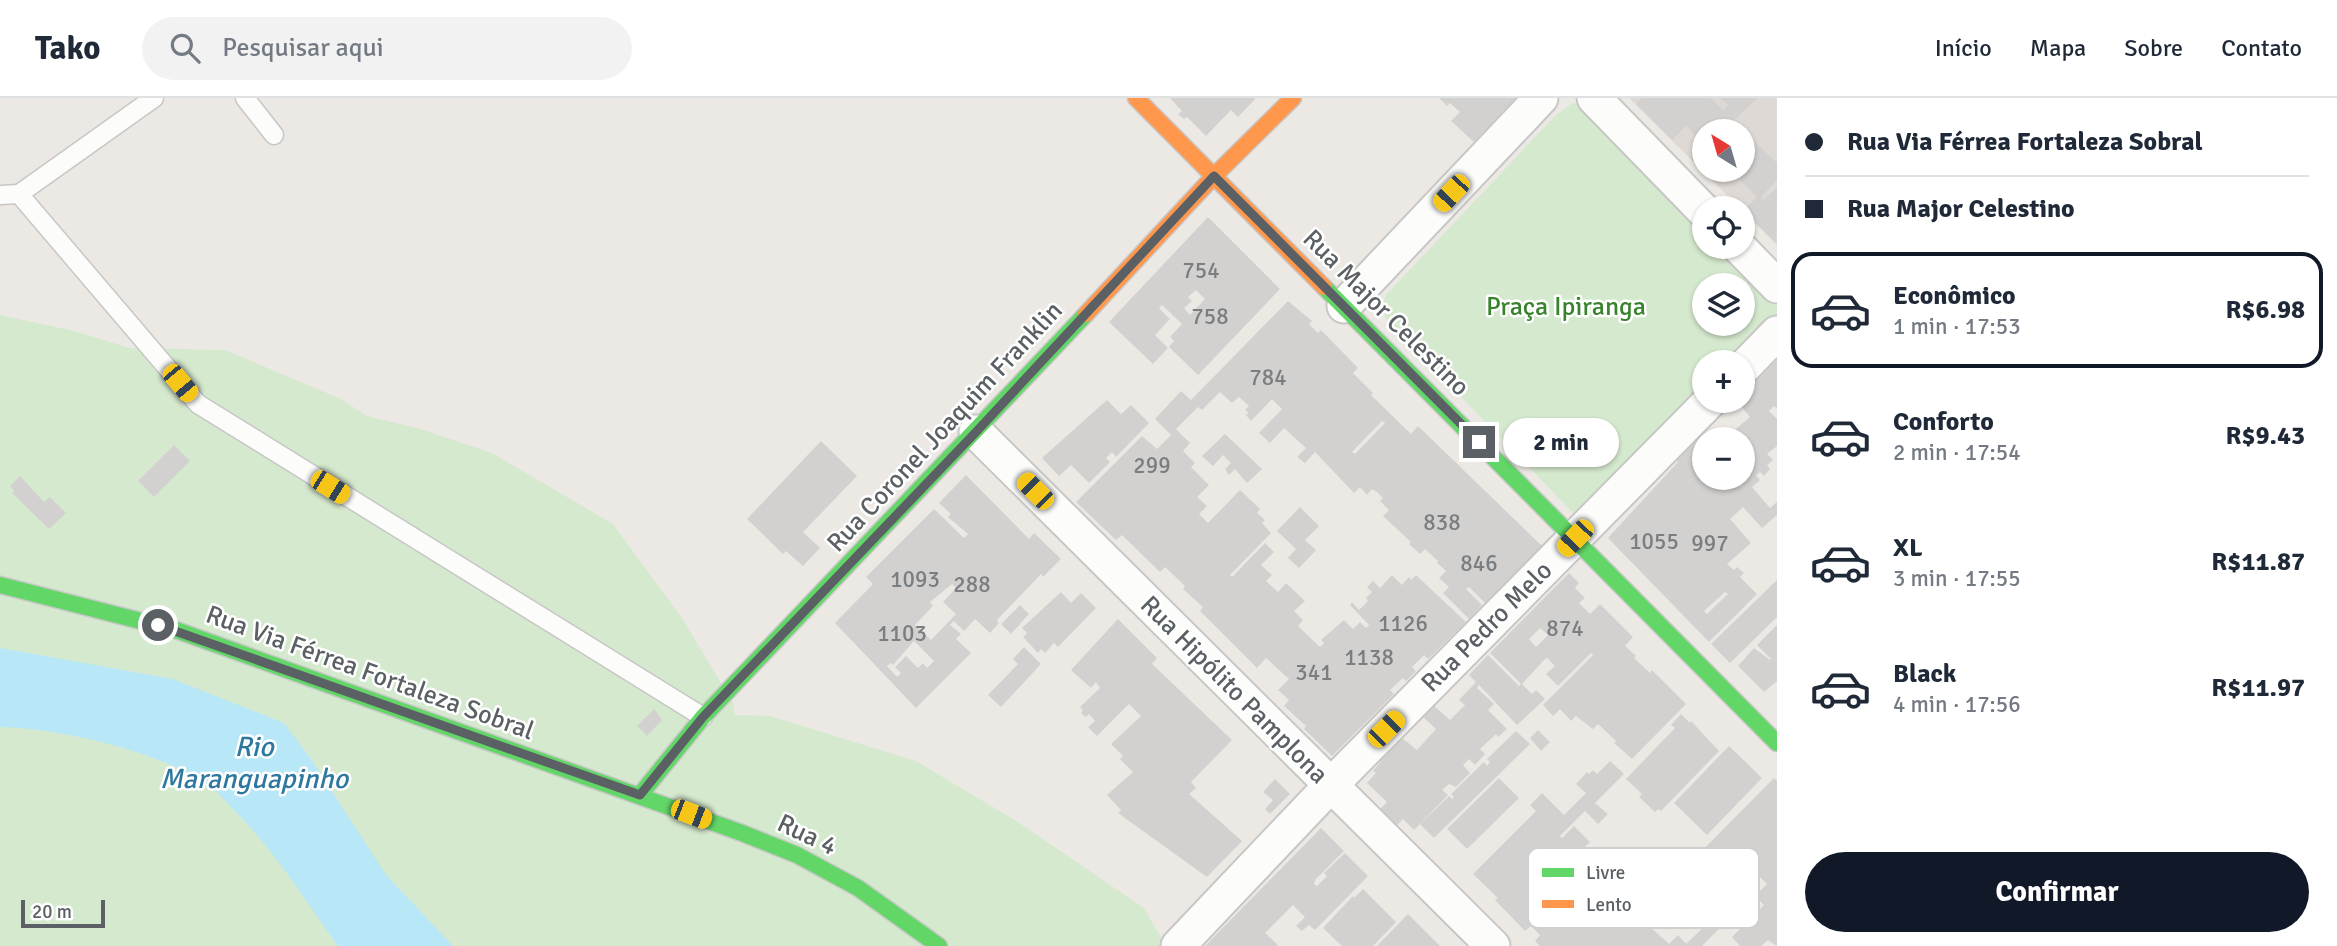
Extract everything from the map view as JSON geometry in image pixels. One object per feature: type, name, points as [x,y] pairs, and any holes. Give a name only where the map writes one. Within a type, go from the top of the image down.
[{"type":"street","name":"Rua Major Celestino","points":[[1136,98],[1777,743]]},
{"type":"street","name":"Rua Coronel Joaquim Franklin","points":[[640,795],[703,717],[976,432],[1214,176],[1293,98]]},
{"type":"street","points":[[1344,306],[1541,98]]},
{"type":"street","points":[[1594,98],[1692,199]]},
{"type":"street","points":[[1751,259],[1777,286]]},
{"type":"street","points":[[1755,356],[1777,333]]},
{"type":"street","name":"Rua Pedro Melo","points":[[1178,946],[1330,786],[1698,413]]},
{"type":"street","name":"Rua Hipólito Pamplona","points":[[976,432],[1493,946]]},
{"type":"street","name":"Rua Via Férrea Fortaleza Sobral","points":[[0,585],[176,630],[640,795]]},
{"type":"street","name":"Rua 4","points":[[640,795],[797,855],[858,888],[939,946]]},
{"type":"lane","points":[[0,195],[19,194],[155,98]]},
{"type":"lane","points":[[245,98],[274,135]]},
{"type":"lane","points":[[19,194],[198,404],[703,717]]},
{"type":"shaded area","points":[[1629,98],[1777,98],[1777,245],[1755,223],[1755,196],[1728,196],[1714,182],[1755,182],[1755,119],[1692,119],[1692,160]]},
{"type":"green space","name":"Praça Ipiranga","points":[[1572,103],[1586,105],[1692,215],[1692,259],[1734,259],[1748,273],[1692,273],[1692,336],[1755,336],[1755,281],[1777,303],[1777,323],[1751,350],[1692,350],[1692,408],[1575,515],[1385,318],[1385,296],[1555,116]]},
{"type":"green space","points":[[0,315],[74,331],[130,348],[225,350],[341,399],[367,416],[421,429],[492,453],[613,524],[682,618],[733,703],[735,715],[770,716],[916,761],[1018,822],[1144,908],[1166,946],[0,946]]},
{"type":"water","name":"Rio Maranguapinho","points":[[0,648],[173,679],[284,723],[313,762],[386,875],[453,946],[338,946],[261,839],[220,795],[192,775],[167,763],[110,744],[52,732],[0,727]]},
{"type":"building","points":[[1170,98],[1256,98],[1238,117],[1231,110],[1206,136],[1187,117],[1184,119],[1178,114],[1182,111]]},
{"type":"building","points":[[1439,98],[1516,98],[1474,142],[1451,121],[1460,112],[1450,103],[1447,106]]},
{"type":"building","points":[[1642,98],[1710,98],[1723,110],[1728,105],[1720,98],[1758,98],[1735,119],[1692,119],[1692,132],[1686,126],[1672,140],[1636,104]]},
{"type":"building","points":[[1755,142],[1777,163],[1777,180],[1761,197],[1764,200],[1777,187],[1776,243],[1755,223],[1757,197],[1742,182],[1755,182]]},
{"type":"building","points":[[1208,217],[1280,289],[1198,375],[1169,347],[1174,341],[1170,337],[1182,324],[1162,305],[1159,308],[1170,319],[1155,335],[1168,348],[1153,364],[1109,322]],"holes":[[[1196,290],[1205,299],[1190,315],[1184,308],[1192,301],[1188,297]]]},
{"type":"building","points":[[1288,301],[1312,321],[1309,324],[1318,333],[1321,330],[1358,368],[1353,373],[1373,393],[1371,395],[1411,434],[1418,426],[1542,546],[1485,603],[1469,587],[1466,589],[1482,605],[1469,619],[1443,593],[1449,587],[1439,578],[1446,571],[1425,549],[1420,554],[1383,516],[1389,510],[1380,501],[1383,498],[1377,492],[1372,489],[1367,495],[1360,487],[1354,493],[1315,452],[1305,463],[1297,457],[1306,448],[1284,428],[1270,443],[1259,433],[1282,409],[1272,399],[1251,421],[1245,410],[1249,406],[1239,397],[1232,403],[1220,392],[1202,410],[1198,407],[1176,429],[1190,443],[1183,451],[1195,463],[1191,467],[1209,485],[1197,497],[1207,506],[1199,514],[1208,523],[1240,490],[1260,509],[1257,513],[1265,520],[1262,523],[1271,533],[1230,575],[1232,577],[1265,543],[1274,552],[1261,565],[1272,575],[1266,581],[1278,592],[1286,583],[1305,601],[1294,611],[1303,620],[1298,626],[1320,647],[1324,643],[1321,640],[1344,620],[1353,629],[1360,622],[1366,628],[1369,625],[1350,605],[1352,602],[1359,610],[1372,592],[1367,587],[1373,581],[1380,588],[1392,575],[1402,585],[1409,577],[1411,580],[1416,575],[1466,622],[1428,659],[1424,655],[1412,667],[1416,671],[1406,681],[1403,678],[1390,690],[1394,694],[1332,756],[1284,706],[1289,700],[1278,690],[1289,679],[1266,658],[1257,668],[1200,611],[1203,607],[1183,589],[1185,586],[1165,567],[1160,572],[1122,535],[1116,540],[1076,502],[1142,436],[1157,449],[1171,435],[1155,419],[1181,391],[1191,400]],"holes":[[[1382,421],[1385,423],[1355,454],[1352,452]]]},
{"type":"building","points":[[1777,360],[1777,408],[1774,406],[1769,411],[1777,419],[1777,446],[1767,454],[1773,460],[1767,465],[1770,469],[1764,476],[1760,472],[1756,475],[1760,480],[1755,484],[1755,427],[1738,427],[1750,417],[1747,413],[1755,413],[1755,381]]},
{"type":"building","points":[[1107,400],[1121,414],[1131,405],[1149,423],[1116,457],[1112,452],[1106,458],[1110,462],[1089,483],[1071,465],[1059,476],[1042,458]]},
{"type":"building","points":[[1225,434],[1262,469],[1247,483],[1235,469],[1229,475],[1225,469],[1231,463],[1223,455],[1213,466],[1202,456]]},
{"type":"building","points":[[821,441],[857,476],[803,532],[820,548],[803,566],[786,551],[783,554],[747,519]]},
{"type":"building","points":[[174,445],[190,461],[154,497],[138,481]]},
{"type":"building","points":[[1692,446],[1692,490],[1755,490],[1770,508],[1777,502],[1777,515],[1762,528],[1743,507],[1730,519],[1751,543],[1727,564],[1744,573],[1740,577],[1757,594],[1709,642],[1608,538],[1678,462],[1676,460]],"holes":[[[1725,592],[1728,594],[1707,614],[1704,611]]]},
{"type":"building","points":[[966,475],[1029,539],[1034,533],[1061,559],[1043,577],[1041,574],[997,620],[999,623],[990,633],[975,619],[964,631],[954,621],[950,625],[961,634],[956,639],[971,653],[916,708],[835,623],[873,584],[866,577],[934,509],[964,538],[968,534],[948,517],[951,514],[939,503]],"holes":[[[952,584],[956,588],[943,602],[956,614],[931,640],[915,625],[933,606],[930,602]],[[914,641],[934,661],[927,668],[923,663],[918,668],[906,656],[895,667],[901,673],[897,677],[887,666],[891,663],[893,665]]]},
{"type":"building","points":[[20,476],[44,502],[50,497],[66,513],[49,529],[12,493],[14,491],[10,486]]},
{"type":"building","points":[[1300,507],[1319,526],[1305,540],[1316,550],[1299,568],[1288,558],[1296,549],[1277,531]]},
{"type":"building","points":[[1569,573],[1579,583],[1575,588],[1585,598],[1579,603],[1590,614],[1600,604],[1633,637],[1625,646],[1636,656],[1634,658],[1650,673],[1652,670],[1686,704],[1632,759],[1598,724],[1593,729],[1576,716],[1571,721],[1560,709],[1553,716],[1543,705],[1593,655],[1591,653],[1558,686],[1546,674],[1555,666],[1547,658],[1544,660],[1522,684],[1532,694],[1536,690],[1545,699],[1517,725],[1479,685],[1477,688],[1494,704],[1488,710],[1507,729],[1498,737],[1496,734],[1480,749],[1485,754],[1475,765],[1469,759],[1463,765],[1470,773],[1456,787],[1449,784],[1442,790],[1448,795],[1414,830],[1403,819],[1397,825],[1380,809],[1387,802],[1367,783],[1376,773],[1373,771],[1401,737],[1417,750],[1436,729],[1423,717],[1433,705],[1450,720],[1465,705],[1459,700],[1476,682],[1469,675],[1488,655],[1519,686],[1521,684],[1490,653]],"holes":[[[1540,628],[1548,635],[1536,647],[1529,639]]]},
{"type":"building","points":[[1777,580],[1777,617],[1730,663],[1711,644]]},
{"type":"building","points":[[1061,592],[1071,603],[1081,593],[1096,608],[1058,647],[1054,643],[1045,653],[1041,649],[1038,653],[1023,637],[1027,633],[1022,628]]},
{"type":"building","points":[[1020,605],[1029,614],[1011,634],[1001,624]]},
{"type":"building","points":[[1118,619],[1157,658],[1152,664],[1232,740],[1191,782],[1196,788],[1189,794],[1242,841],[1207,877],[1118,813],[1121,810],[1107,795],[1133,772],[1120,759],[1123,756],[1111,744],[1141,716],[1129,704],[1097,736],[1088,727],[1095,721],[1089,714],[1086,717],[1081,713],[1083,710],[1080,707],[1100,688],[1096,682],[1091,688],[1071,670]]},
{"type":"building","points":[[1777,625],[1777,681],[1764,692],[1738,666],[1754,648],[1771,659],[1757,645]]},
{"type":"building","points":[[1024,647],[1041,664],[1001,707],[988,695],[1018,664],[1013,659]]},
{"type":"building","points":[[654,709],[662,720],[647,736],[637,726]]},
{"type":"building","points":[[1681,714],[1719,751],[1661,811],[1659,809],[1655,812],[1639,797],[1642,794],[1626,779],[1675,728],[1671,725]]},
{"type":"building","points":[[1538,730],[1550,742],[1541,751],[1530,738]]},
{"type":"building","points":[[1516,731],[1530,744],[1434,838],[1420,824],[1449,796],[1452,799],[1454,797],[1451,794],[1484,762],[1487,766],[1490,762],[1487,759]]},
{"type":"building","points":[[1729,746],[1762,778],[1707,835],[1674,803]]},
{"type":"building","points":[[1610,761],[1624,774],[1595,803],[1608,814],[1598,824],[1585,811],[1560,836],[1562,838],[1574,826],[1590,842],[1584,848],[1528,848],[1529,928],[1525,931],[1495,900],[1498,898],[1473,874],[1536,811],[1530,805],[1542,793],[1564,815],[1586,793],[1576,784],[1587,772],[1589,774],[1593,770],[1597,774]]},
{"type":"building","points":[[1499,778],[1519,798],[1467,849],[1447,829]]},
{"type":"building","points":[[1774,778],[1777,781],[1777,946],[1768,940],[1761,946],[1740,946],[1732,937],[1741,928],[1759,928],[1759,910],[1764,905],[1759,900],[1759,892],[1767,884],[1759,876],[1759,848],[1705,848]]},
{"type":"building","points":[[1275,779],[1290,794],[1270,814],[1265,809],[1273,800],[1263,792]]},
{"type":"building","points":[[1321,828],[1344,851],[1315,880],[1314,884],[1317,886],[1327,876],[1324,873],[1345,853],[1368,876],[1315,930],[1309,925],[1302,931],[1296,926],[1305,917],[1293,905],[1265,933],[1278,945],[1276,946],[1205,946]]},
{"type":"building","points":[[1363,889],[1396,922],[1373,946],[1342,946],[1323,928]]},
{"type":"building","points":[[1408,914],[1440,946],[1377,946]]},
{"type":"building","points":[[1533,928],[1651,928],[1669,944],[1678,935],[1686,944],[1703,928],[1720,928],[1702,946],[1540,946],[1535,941],[1540,935]]},
{"type":"traffic: fast","points":[[1324,287],[1777,743]]},
{"type":"traffic: fast","points":[[640,795],[703,717],[1086,314]]},
{"type":"traffic: fast","points":[[0,585],[176,630],[742,833],[797,855],[858,888],[939,946]]},
{"type":"traffic: slow","points":[[1136,98],[1324,287]]},
{"type":"traffic: slow","points":[[1086,314],[1214,176],[1293,98]]},
{"type":"route","points":[[158,625],[640,795],[703,717],[976,432],[1214,176],[1479,442]]}]
